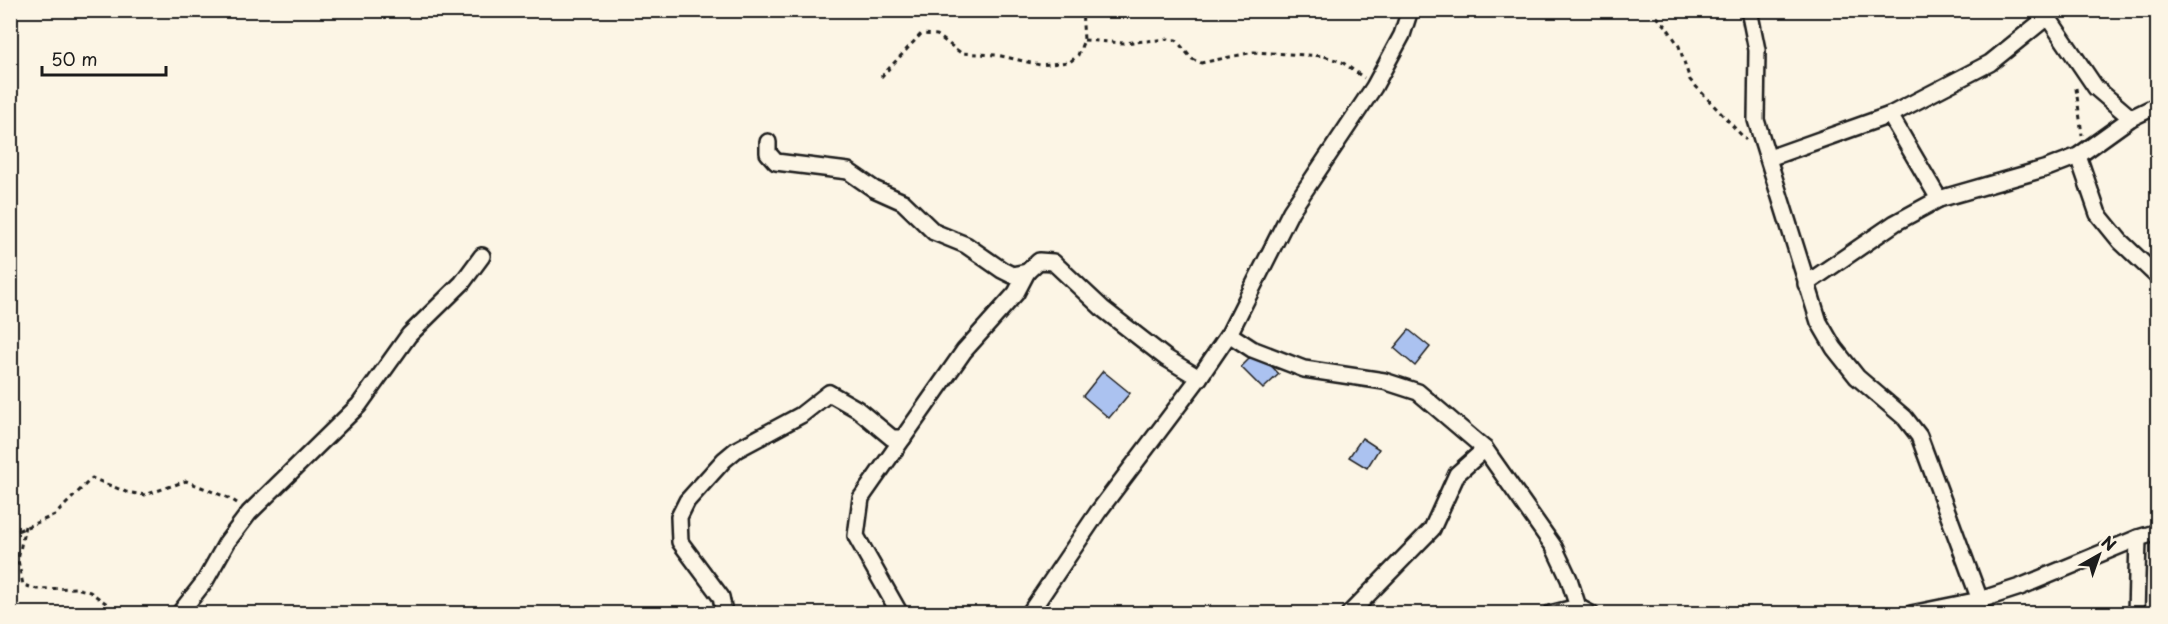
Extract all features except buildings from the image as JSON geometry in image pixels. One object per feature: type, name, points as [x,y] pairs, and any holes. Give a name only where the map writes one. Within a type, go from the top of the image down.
[{"type":"street","points":[[1029,614],[1098,512],[1199,378],[1229,334],[1291,211],[1374,87],[1402,35],[1410,10]]},
{"type":"street","points":[[1749,10],[1757,50],[1755,120],[1819,322],[1833,348],[1857,377],[1905,418],[1919,436],[1980,600]]},
{"type":"street","points":[[1767,154],[1890,115],[1990,63],[2045,14],[2096,88],[2131,118]]},
{"type":"street","points":[[1806,284],[1895,223],[1939,199],[2047,168],[2078,156],[2131,118],[2157,105]]},
{"type":"street","points":[[1890,115],[1939,199]]},
{"type":"street","points":[[768,142],[768,153],[776,162],[848,171],[874,189],[903,202],[934,232],[966,245],[1012,275],[1028,272]]},
{"type":"street","points":[[2078,156],[2098,214],[2120,241],[2157,277]]},
{"type":"street","points":[[179,614],[205,581],[226,542],[249,513],[359,405],[409,335],[462,283],[482,256]]},
{"type":"street","points":[[900,614],[856,536],[861,498],[964,351],[1016,293],[1028,272],[1039,261],[1053,262],[1103,309],[1166,358],[1199,378]]},
{"type":"street","points":[[1229,334],[1252,349],[1304,369],[1384,381],[1418,392],[1485,449],[1554,548],[1584,610],[1550,614]]},
{"type":"street","points":[[720,614],[723,607],[721,597],[680,542],[680,517],[687,501],[724,460],[736,450],[801,416],[829,393],[857,409],[892,438],[903,438]]},
{"type":"street","points":[[1349,614],[1432,529],[1457,474],[1485,449]]},
{"type":"street","points":[[1911,614],[1980,600],[2020,587],[2157,532]]},
{"type":"street","points":[[2136,614],[2138,538]]},
{"type":"path","points":[[881,77],[921,34],[937,35],[961,53],[997,55],[1040,65],[1070,62],[1078,55],[1084,40],[1082,10]]},
{"type":"path","points":[[1650,10],[1666,26],[1679,46],[1690,81],[1750,145],[1767,154]]},
{"type":"path","points":[[1084,40],[1123,43],[1176,40],[1192,59],[1201,63],[1254,52],[1324,56],[1342,62],[1374,87]]},
{"type":"path","points":[[2075,59],[2075,79],[2082,131],[2078,156]]},
{"type":"path","points":[[10,534],[55,515],[92,478],[126,492],[145,495],[186,481],[231,499],[249,513]]},
{"type":"path","points":[[25,526],[18,560],[24,585],[37,589],[76,588],[90,592],[117,611],[146,614]]}]
